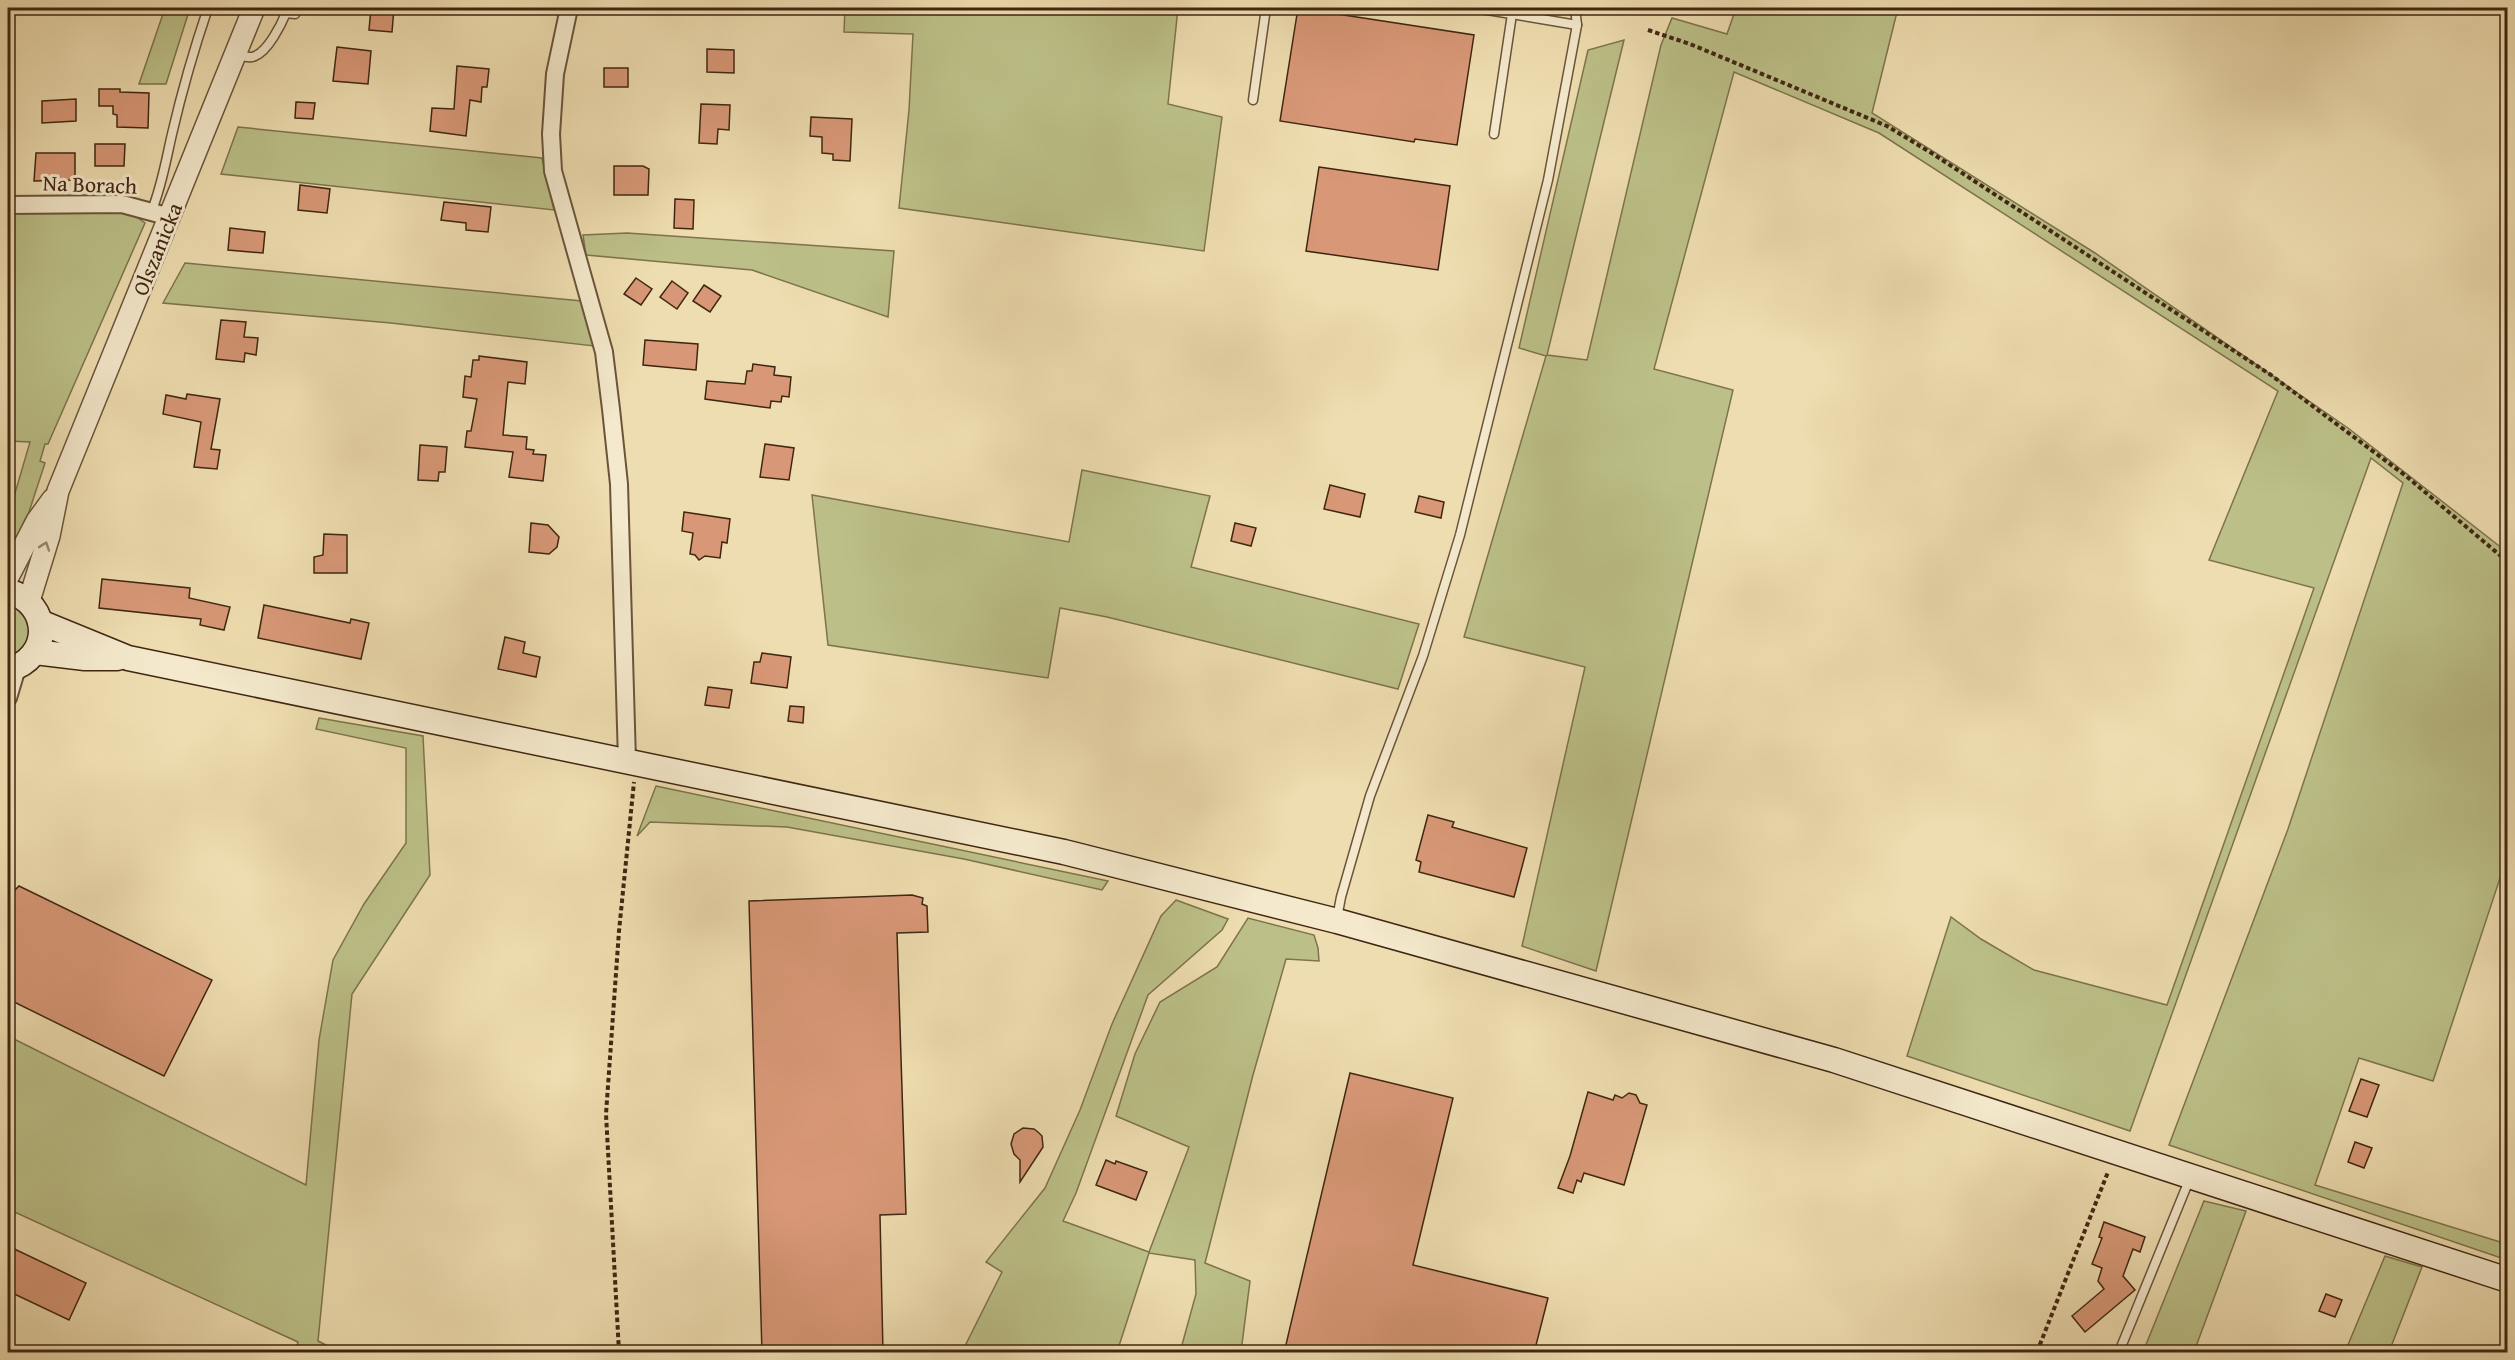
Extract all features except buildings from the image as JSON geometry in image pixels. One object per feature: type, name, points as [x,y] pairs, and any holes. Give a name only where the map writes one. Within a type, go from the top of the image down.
[{"type":"main road","points":[[8,591],[35,611],[128,658]]},
{"type":"main road","points":[[12,669],[28,662],[35,652],[42,632],[35,611]]},
{"type":"main road","points":[[35,652],[86,658],[128,658],[627,761],[1064,852],[1337,921],[1834,1060],[2508,1280]]},
{"type":"street","name":"Olszanicka","points":[[35,611],[58,491],[161,214],[236,54],[254,8]]},
{"type":"street","points":[[569,8],[555,74],[551,134],[553,171],[604,352],[619,484],[627,761]]},
{"type":"street","name":"Na Borach","points":[[8,205],[113,203],[161,214]]},
{"type":"street","name":"Olszanicka","points":[[8,577],[37,521],[58,491]]},
{"type":"street","points":[[8,698],[12,669]]},
{"type":"lane","points":[[161,214],[163,183],[191,62],[208,8]]},
{"type":"lane","points":[[1252,100],[1266,8]]},
{"type":"lane","points":[[1475,8],[1577,25]]},
{"type":"lane","points":[[1337,921],[1341,897],[1370,796],[1423,656],[1460,535],[1548,180],[1577,25],[1575,8]]},
{"type":"lane","points":[[236,54],[247,58],[257,56],[279,30],[286,13],[295,14]]},
{"type":"lane","points":[[1494,134],[1512,14]]},
{"type":"lane","points":[[2119,1353],[2191,1177]]},
{"type":"path","points":[[1648,30],[1690,44],[1887,126],[2271,375],[2406,476],[2508,562]]},
{"type":"path","points":[[619,1353],[606,1114],[619,931],[634,779],[627,761]]},
{"type":"path","points":[[2037,1353],[2116,1152]]},
{"type":"green space","points":[[165,8],[190,8],[166,84],[139,84]]},
{"type":"green space","points":[[845,8],[1178,8],[1168,104],[1222,117],[1204,251],[899,208],[909,110],[913,34],[844,32]]},
{"type":"green space","points":[[1736,8],[1898,8],[1872,113],[2095,253],[2348,428],[2507,552],[2507,857],[2433,1081],[2359,1058],[2315,1185],[2507,1244],[2507,1260],[2169,1145],[2288,829],[2403,483],[2371,458],[2130,1131],[1907,1056],[1951,917],[1981,939],[2034,970],[2167,1005],[2314,588],[2209,560],[2278,391],[1879,133],[1734,72],[1654,369],[1733,390],[1596,971],[1522,946],[1585,667],[1464,637],[1546,356],[1519,348],[1588,50],[1624,40],[1547,355],[1587,360],[1661,45],[1672,18],[1727,34]]},
{"type":"green space","points":[[238,127],[542,158],[554,210],[221,174]]},
{"type":"green space","points":[[8,213],[131,213],[145,223],[48,444],[45,444],[40,461],[45,463],[29,512],[8,554],[8,517],[30,442],[8,441]]},
{"type":"green space","points":[[627,233],[894,251],[888,317],[752,270],[586,255],[583,235]]},
{"type":"green space","points":[[185,263],[582,301],[594,346],[391,323],[163,303]]},
{"type":"green space","points":[[1082,470],[1210,496],[1191,567],[1419,624],[1398,689],[1107,617],[1060,608],[1048,678],[828,645],[812,495],[1069,542]]},
{"type":"green space","points":[[8,602],[24,615],[29,622],[30,630],[25,645],[8,658]]},
{"type":"green space","points":[[319,718],[423,736],[430,875],[352,994],[318,1341],[340,1352],[295,1352],[298,1342],[8,1209],[8,1036],[306,1185],[319,1040],[333,960],[364,904],[406,843],[406,748],[316,729]]},
{"type":"green space","points":[[656,786],[1108,881],[1102,890],[964,859],[787,827],[650,822],[637,836]]},
{"type":"green space","points":[[1176,900],[1228,919],[1222,930],[1148,995],[1076,1193],[1063,1221],[1149,1252],[1189,1147],[1116,1116],[1135,1054],[1160,1002],[1217,967],[1248,918],[1314,935],[1319,961],[1286,959],[1253,1075],[1205,1263],[1250,1281],[1241,1352],[1180,1352],[1196,1294],[1195,1260],[1149,1253],[1117,1352],[962,1352],[1002,1272],[986,1262],[1045,1188],[1080,1110],[1112,1024],[1161,916]]},
{"type":"green space","points":[[2204,1201],[2246,1211],[2194,1352],[2143,1352]]},
{"type":"green space","points":[[2385,1256],[2422,1267],[2389,1352],[2345,1352]]}]
